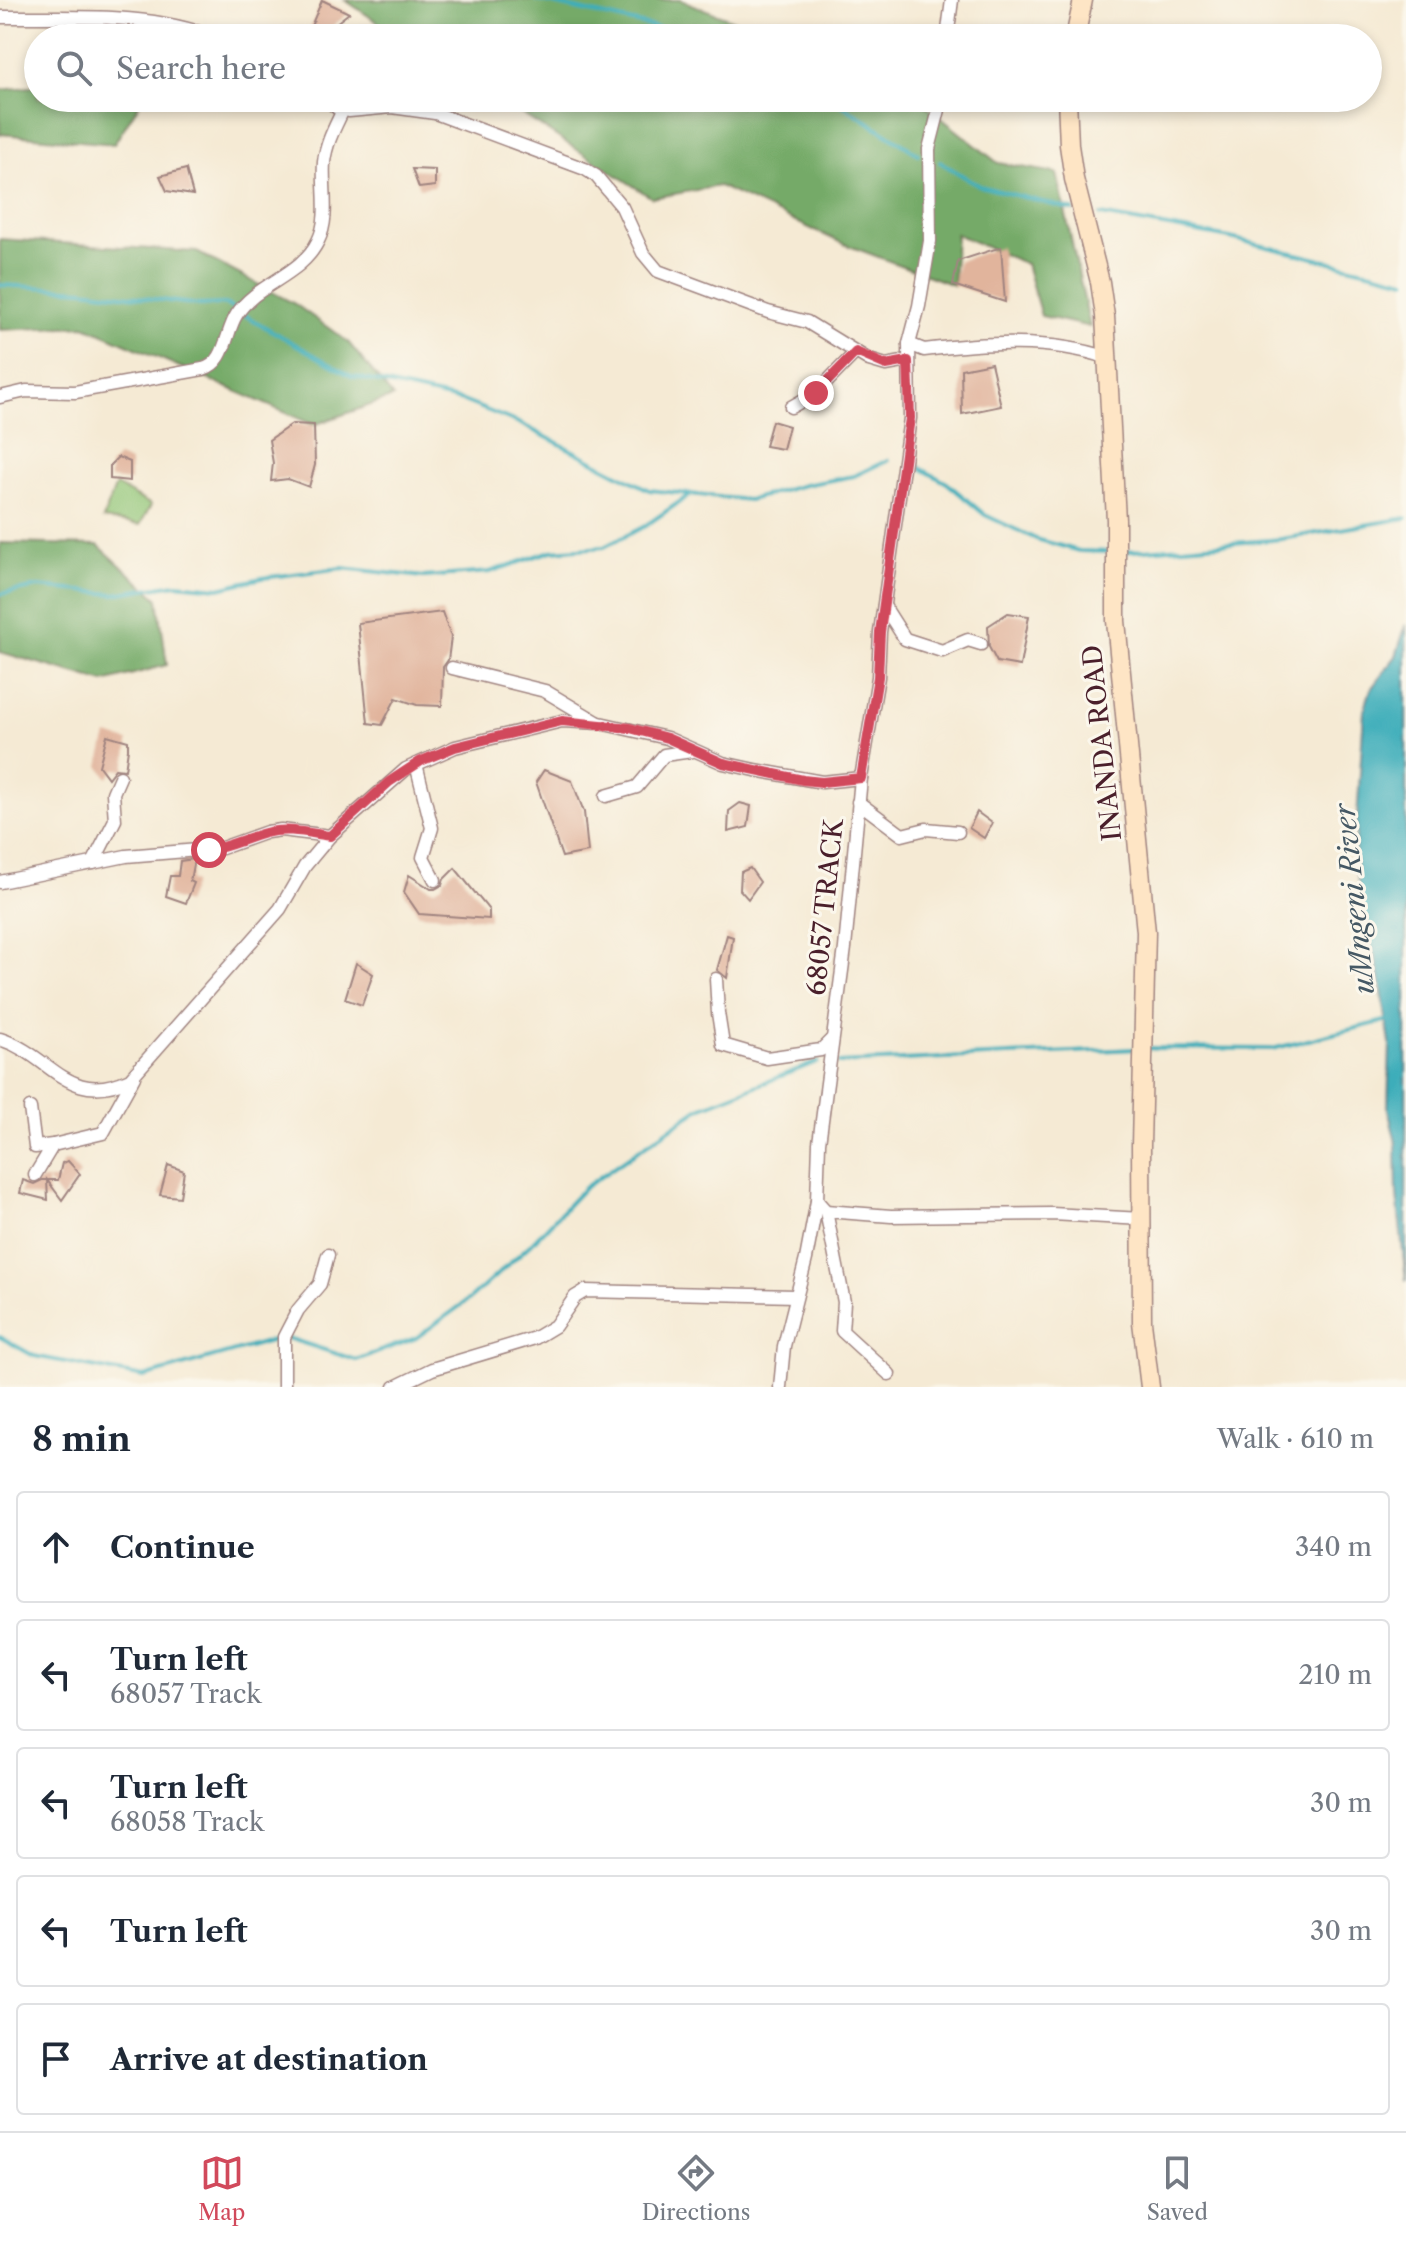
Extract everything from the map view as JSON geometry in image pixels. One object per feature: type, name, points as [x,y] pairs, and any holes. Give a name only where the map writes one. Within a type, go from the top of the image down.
[{"type":"street","points":[[949,24],[952,0]]},
{"type":"street","points":[[1078,24],[1083,0]]},
{"type":"street","points":[[0,17],[148,19],[173,24]]},
{"type":"street","points":[[0,397],[26,391],[75,392],[203,369],[215,363],[242,306],[290,273],[319,240],[324,216],[327,144],[342,112]]},
{"type":"street","points":[[430,112],[585,169],[596,176],[622,207],[643,253],[658,271],[768,312],[807,322],[856,352],[886,365],[908,361]]},
{"type":"street","name":"68057 TRACK","points":[[780,1387],[784,1346],[795,1296],[822,1206],[819,1143],[845,948],[861,778],[878,677],[884,606],[910,418],[909,344],[930,241],[928,158],[939,112]]},
{"type":"street","name":"INANDA ROAD","points":[[1068,112],[1074,179],[1100,282],[1108,358],[1116,520],[1116,621],[1146,932],[1142,1322],[1150,1387]]},
{"type":"street","points":[[909,344],[924,350],[1031,345],[1077,350],[1108,358]]},
{"type":"street","points":[[791,407],[816,393],[856,352]]},
{"type":"street","points":[[884,606],[905,639],[942,651],[968,640],[981,644]]},
{"type":"street","points":[[452,668],[545,691],[600,723]]},
{"type":"street","points":[[30,1108],[35,1147],[103,1133],[135,1075],[280,909],[305,866],[330,836],[389,782],[416,764],[455,747],[562,721],[600,723],[667,738],[723,763],[803,780],[822,782],[861,778]]},
{"type":"street","points":[[606,796],[637,787],[664,755],[695,751]]},
{"type":"street","points":[[416,764],[432,828],[423,857],[435,880]]},
{"type":"street","points":[[93,863],[115,820],[113,793],[120,777]]},
{"type":"street","points":[[858,802],[902,835],[926,829],[958,832]]},
{"type":"street","points":[[0,882],[147,853],[222,848],[281,830],[330,836]]},
{"type":"street","points":[[716,979],[723,1045],[767,1058],[821,1050],[832,1039]]},
{"type":"street","points":[[0,1039],[87,1088],[116,1086],[135,1075]]},
{"type":"street","points":[[35,1175],[53,1145]]},
{"type":"street","points":[[889,1374],[842,1331],[844,1302],[822,1206],[891,1216],[1038,1213],[1142,1219]]},
{"type":"street","points":[[284,1387],[284,1337],[298,1310],[320,1284],[328,1255]]},
{"type":"street","points":[[395,1387],[432,1369],[535,1338],[555,1326],[575,1297],[585,1291],[795,1296]]},
{"type":"green space","points":[[345,0],[681,0],[743,24],[380,24]]},
{"type":"green space","points":[[24,87],[24,112],[134,112],[114,144],[0,134],[0,90]]},
{"type":"green space","points":[[519,112],[934,112],[998,163],[1057,173],[1090,327],[1041,316],[1026,264],[956,234],[953,285],[844,244],[719,186],[652,198]]},
{"type":"green space","points":[[0,239],[197,252],[295,304],[348,342],[393,397],[314,425],[85,326],[0,330]]},
{"type":"green space","points":[[116,485],[151,505],[140,525],[103,519]]},
{"type":"green space","points":[[0,543],[98,545],[158,599],[167,665],[104,682],[0,652]]},
{"type":"water","points":[[1406,624],[1406,1282],[1397,1195],[1396,1143],[1388,1109],[1390,1043],[1379,973],[1360,901],[1355,850],[1364,711],[1371,689],[1396,656]]},
{"type":"building","points":[[322,0],[349,13],[335,24],[312,24]]},
{"type":"building","points":[[186,169],[193,195],[167,191],[160,176]]},
{"type":"building","points":[[412,169],[435,170],[435,186],[419,188]]},
{"type":"building","points":[[1001,247],[1005,302],[953,285],[958,261]]},
{"type":"building","points":[[991,363],[1001,406],[962,414],[961,369]]},
{"type":"building","points":[[772,421],[789,426],[783,449],[765,446]]},
{"type":"building","points":[[292,424],[314,425],[315,465],[309,487],[288,479],[271,481],[273,463],[269,440]]},
{"type":"building","points":[[118,457],[130,462],[130,481],[110,479],[110,465]]},
{"type":"building","points":[[442,612],[451,637],[448,660],[443,667],[442,706],[417,705],[396,698],[382,725],[368,723],[358,623]]},
{"type":"building","points":[[1008,613],[1029,616],[1020,666],[997,662],[989,647],[988,626]]},
{"type":"building","points":[[107,735],[128,741],[125,770],[115,769],[108,778],[99,766]]},
{"type":"building","points":[[544,770],[572,781],[584,812],[588,852],[562,857],[536,782]]},
{"type":"building","points":[[740,803],[751,806],[748,827],[728,832],[729,811]]},
{"type":"building","points":[[977,812],[992,823],[984,838],[969,828]]},
{"type":"building","points":[[194,859],[190,881],[194,883],[186,903],[166,896],[170,876],[178,876],[180,861]]},
{"type":"building","points":[[455,868],[489,910],[489,919],[419,914],[404,892],[409,875],[435,889]]},
{"type":"building","points":[[750,868],[760,882],[748,899],[740,890],[741,872]]},
{"type":"building","points":[[727,935],[733,937],[727,978],[717,970]]},
{"type":"building","points":[[356,963],[373,974],[362,1005],[345,999]]},
{"type":"building","points":[[68,1161],[80,1174],[62,1200],[47,1180],[58,1180],[62,1163]]},
{"type":"building","points":[[168,1165],[184,1171],[180,1197],[160,1195]]},
{"type":"building","points":[[23,1180],[34,1184],[47,1180],[48,1200],[20,1193]]},
{"type":"waterway","points":[[536,0],[641,24]]},
{"type":"waterway","points":[[853,112],[918,154]]},
{"type":"waterway","points":[[940,162],[980,186],[1073,210]]},
{"type":"waterway","points":[[1101,215],[1230,238],[1406,280]]},
{"type":"waterway","points":[[0,285],[83,290],[200,305],[225,304],[351,376],[463,401],[519,423],[649,490],[749,500],[854,476],[888,460]]},
{"type":"waterway","points":[[913,464],[947,483],[985,515],[1036,539],[1079,551],[1111,552]]},
{"type":"waterway","points":[[0,594],[38,587],[114,594],[176,584],[219,588],[262,578],[342,568],[424,577],[490,572],[551,551],[604,547],[645,526],[691,494]]},
{"type":"waterway","points":[[1120,552],[1282,539],[1406,518]]},
{"type":"waterway","points":[[1149,1048],[1272,1049],[1389,1020]]},
{"type":"waterway","points":[[839,1063],[1136,1049]]},
{"type":"waterway","points":[[0,1337],[34,1356],[144,1377],[284,1337],[356,1360],[416,1338],[471,1298],[530,1245],[584,1188],[700,1108],[817,1062]]},
{"type":"route","points":[[209,850],[281,830],[330,836],[389,782],[421,761],[455,747],[562,721],[630,728],[667,738],[723,763],[803,780],[822,782],[861,778],[878,677],[880,632],[910,418],[908,361],[886,365],[856,352],[816,393]]},
{"type":"water label","name":"uMngeni River","points":[[1354,899]]}]
